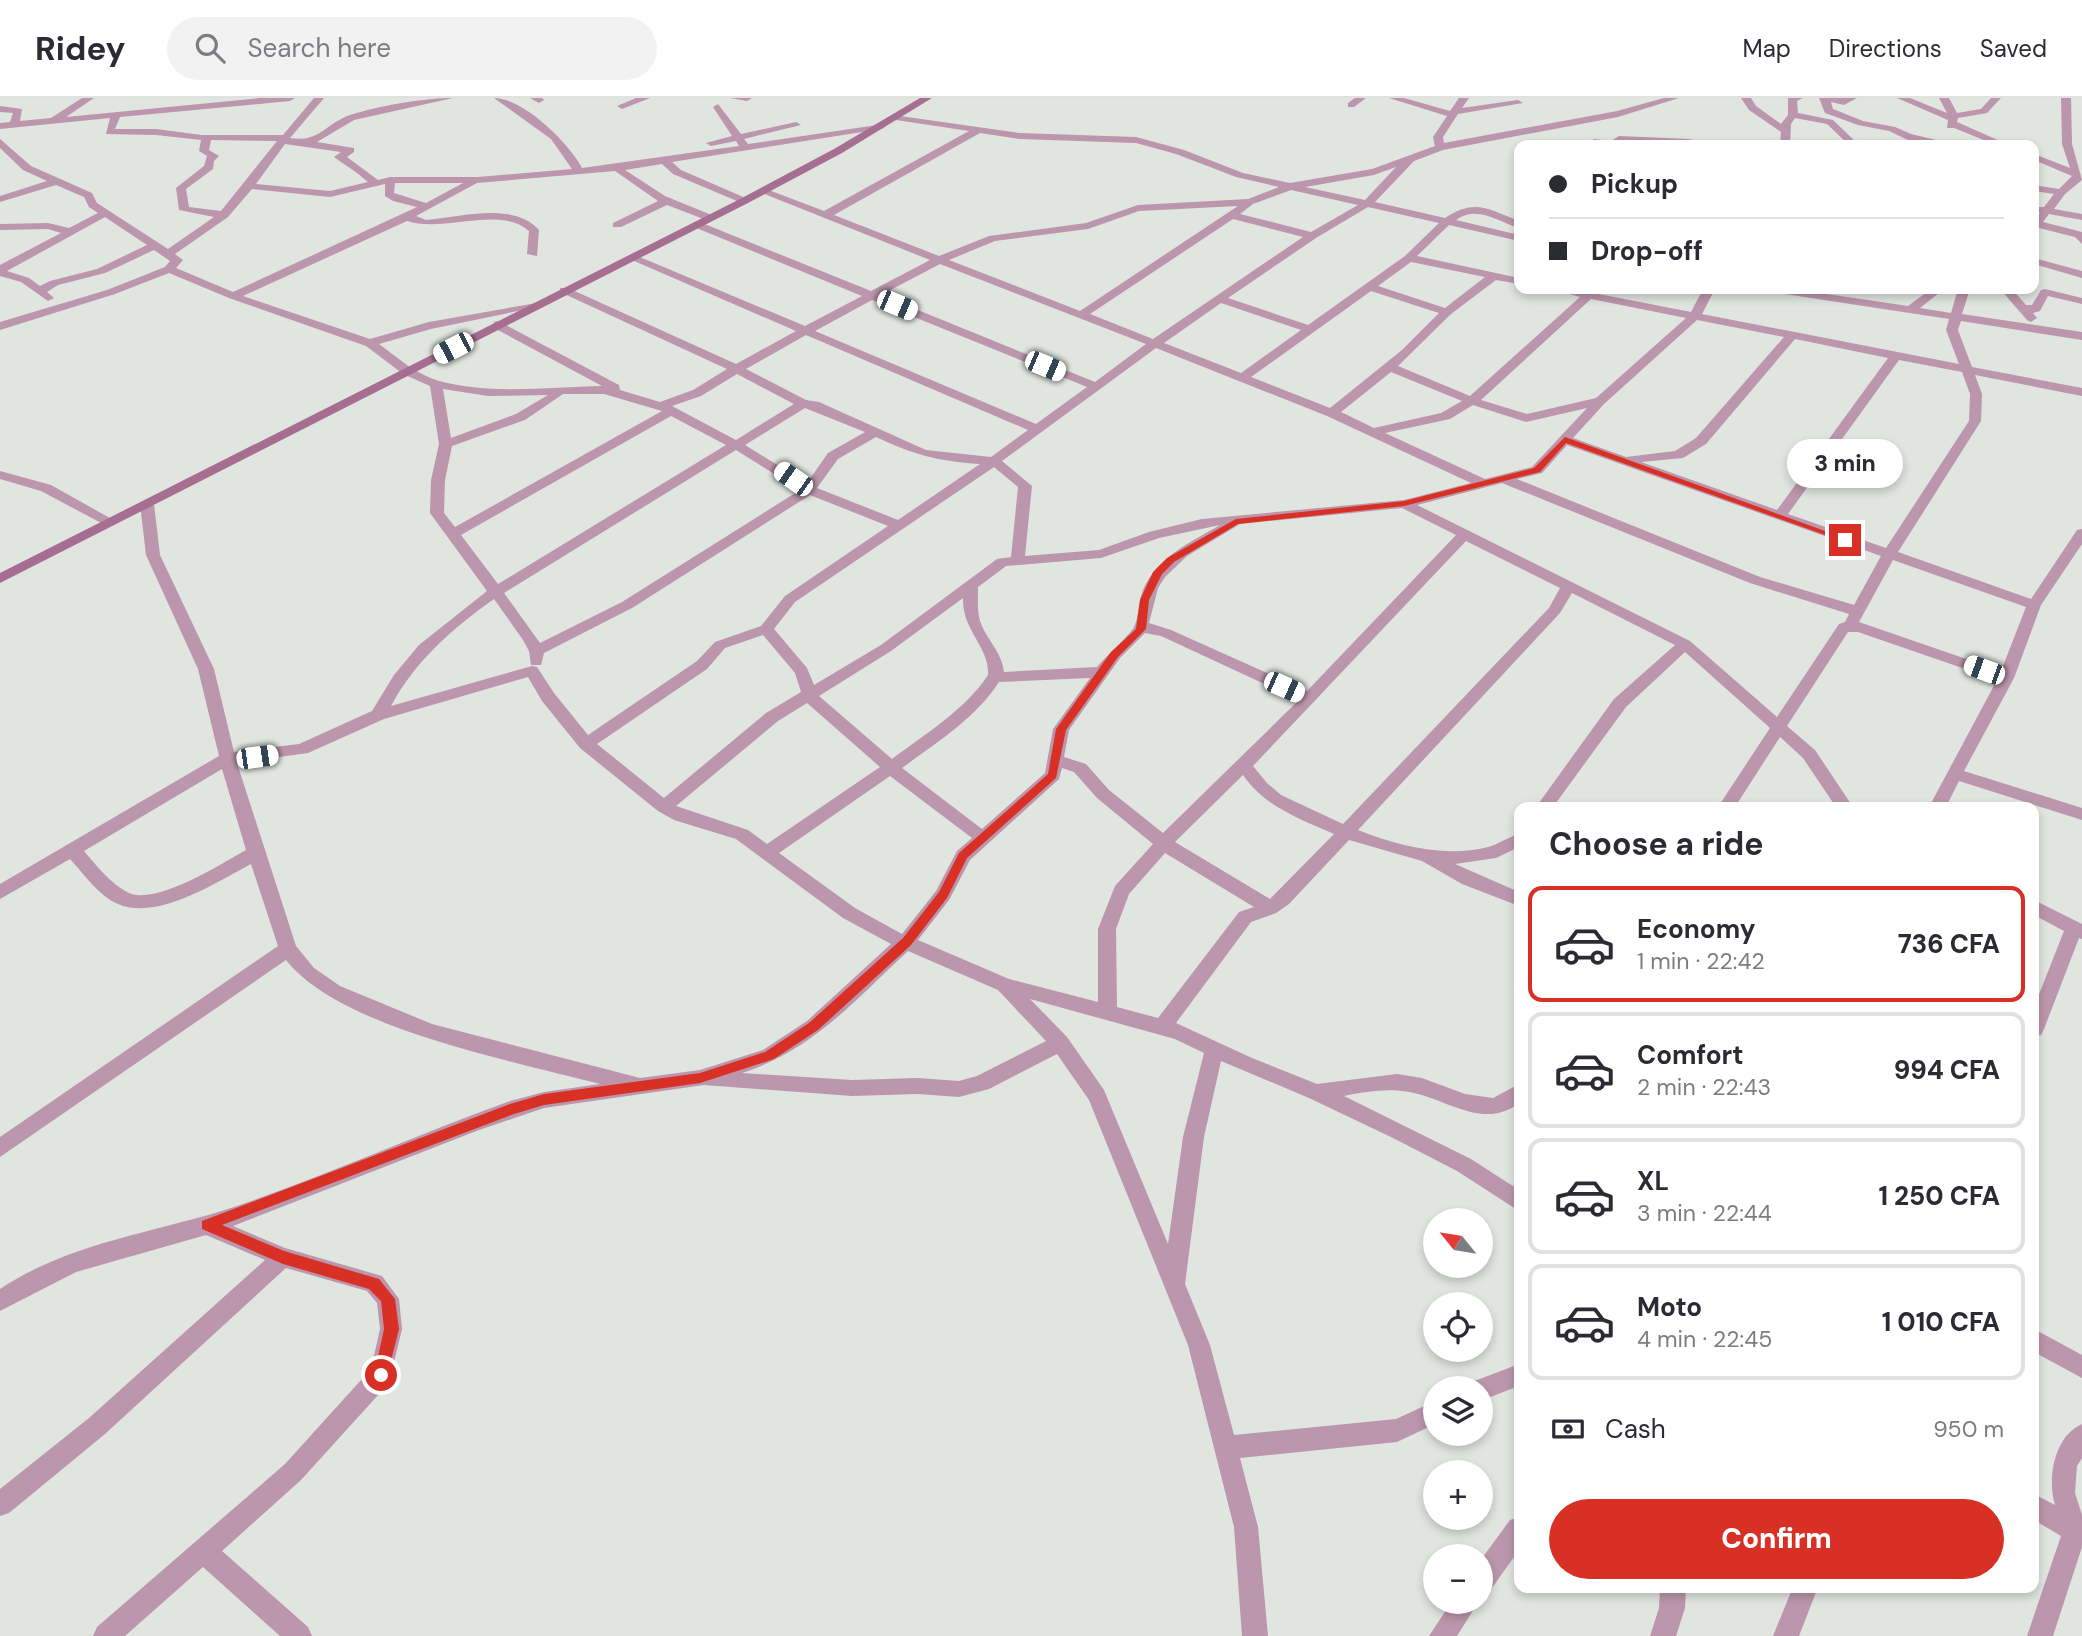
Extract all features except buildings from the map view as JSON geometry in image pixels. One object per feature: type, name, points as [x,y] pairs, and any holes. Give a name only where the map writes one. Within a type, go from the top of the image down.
[{"type":"street","points":[[52,121],[89,98]]},
{"type":"street","points":[[196,108],[204,98]]},
{"type":"street","points":[[0,126],[290,98]]},
{"type":"street","points":[[168,254],[224,215],[249,186],[282,139],[300,124],[319,98]]},
{"type":"street","points":[[309,143],[351,118],[448,98]]},
{"type":"street","points":[[499,98],[569,149],[579,172]]},
{"type":"street","points":[[622,106],[645,98]]},
{"type":"street","points":[[735,98],[747,98]]},
{"type":"street","points":[[0,579],[564,290],[698,225],[928,98]]},
{"type":"street","points":[[1351,105],[1361,98]]},
{"type":"street","points":[[1394,98],[1454,114],[1518,103]]},
{"type":"street","points":[[1440,147],[1438,137],[1464,98]]},
{"type":"street","points":[[1083,314],[1250,202],[1291,186],[1374,172],[1440,147],[1618,114],[1659,100],[1674,98]]},
{"type":"street","points":[[1746,98],[1752,108],[1786,131]]},
{"type":"street","points":[[1785,140],[1786,124],[1793,115],[1792,99],[1798,98]]},
{"type":"street","points":[[1852,98],[1844,102],[1825,99],[1828,111],[1924,140]]},
{"type":"street","points":[[1902,98],[1994,140]]},
{"type":"street","points":[[1944,98],[1953,119],[1946,140]]},
{"type":"street","points":[[1953,119],[1984,111],[1996,98]]},
{"type":"street","points":[[2066,98],[2068,148],[2080,177]]},
{"type":"street","points":[[0,107],[13,99]]},
{"type":"street","points":[[0,107],[19,111],[14,125]]},
{"type":"street","points":[[718,107],[746,149]]},
{"type":"street","points":[[156,132],[179,110]]},
{"type":"street","points":[[1618,114],[1619,139],[1626,140]]},
{"type":"street","points":[[1793,115],[1830,122],[1849,140]]},
{"type":"street","points":[[116,116],[109,132],[282,139],[350,150],[339,157],[353,164],[376,183]]},
{"type":"street","points":[[896,117],[1020,136],[1136,140],[1180,152],[1240,175],[1514,237]]},
{"type":"street","points":[[1593,140],[1594,119]]},
{"type":"street","points":[[249,186],[330,194],[390,180],[478,180],[617,168],[737,137],[796,125]]},
{"type":"street","points":[[662,156],[746,149],[813,135],[881,126]]},
{"type":"street","points":[[825,215],[978,130]]},
{"type":"street","points":[[204,137],[204,151],[214,156],[208,161],[209,167],[181,188],[184,210],[224,215]]},
{"type":"street","points":[[0,142],[27,168],[53,182],[88,195],[93,205],[177,260],[169,269],[0,326]]},
{"type":"street","points":[[2068,148],[2082,151]]},
{"type":"street","points":[[662,156],[677,172],[744,201]]},
{"type":"street","points":[[586,744],[702,665],[715,648],[766,629],[777,611],[790,599],[994,461],[1094,386],[1219,299],[1312,236],[1368,203],[1410,159]]},
{"type":"street","points":[[2039,159],[2080,177]]},
{"type":"street","points":[[617,168],[635,186],[665,202],[710,218]]},
{"type":"street","points":[[2039,221],[2061,192],[2080,177]]},
{"type":"street","points":[[390,180],[389,194],[427,206]]},
{"type":"street","points":[[233,296],[407,217],[478,180]]},
{"type":"street","points":[[0,199],[53,182]]},
{"type":"street","points":[[2039,189],[2061,192]]},
{"type":"street","points":[[762,191],[1157,342],[1332,413],[1485,484]]},
{"type":"street","points":[[617,225],[665,202]]},
{"type":"street","points":[[453,534],[732,370],[941,259],[993,238],[1088,226],[1138,208],[1250,202]]},
{"type":"street","points":[[1242,378],[1409,258],[1446,222],[1464,209],[1473,209],[1514,223]]},
{"type":"street","points":[[2039,209],[2082,217]]},
{"type":"street","points":[[0,271],[107,212]]},
{"type":"street","points":[[1231,215],[1312,236]]},
{"type":"street","points":[[407,217],[425,223],[493,216],[517,219],[534,230],[533,254]]},
{"type":"street","points":[[698,225],[1094,386]]},
{"type":"street","points":[[0,227],[48,226],[71,232]]},
{"type":"street","points":[[2039,227],[2080,235],[2082,241]]},
{"type":"street","points":[[41,291],[54,284],[101,271],[156,245]]},
{"type":"street","points":[[631,257],[1037,429]]},
{"type":"street","points":[[1409,258],[1514,280]]},
{"type":"street","points":[[2039,262],[2082,275]]},
{"type":"street","points":[[169,269],[233,296],[370,343],[407,371],[436,384],[488,392],[604,390],[626,394]]},
{"type":"street","points":[[0,271],[25,280],[58,308]]},
{"type":"street","points":[[1332,413],[1390,367],[1447,312],[1495,275]]},
{"type":"street","points":[[1367,286],[1447,312]]},
{"type":"street","points":[[564,290],[732,370],[756,378],[803,404],[815,405],[922,453],[946,458],[994,461],[1025,486],[1018,559]]},
{"type":"street","points":[[2023,309],[2036,309],[2045,292],[2082,301]]},
{"type":"street","points":[[1579,294],[2082,392]]},
{"type":"street","points":[[664,807],[772,717],[886,648],[1002,562],[1018,559],[1053,560],[1101,554],[1202,523],[1236,522],[1404,504],[1537,470],[1600,401],[1694,317],[1706,294]]},
{"type":"street","points":[[1803,294],[2082,336]]},
{"type":"street","points":[[1862,294],[1876,306]]},
{"type":"street","points":[[1910,310],[1931,294]]},
{"type":"street","points":[[1730,802],[1780,728],[1825,652],[1853,618],[1889,555],[1975,421],[1976,394],[1952,330],[1962,294]]},
{"type":"street","points":[[2010,294],[2040,328]]},
{"type":"street","points":[[1372,432],[1445,416],[1472,401],[1588,296]]},
{"type":"street","points":[[1219,299],[1309,328]]},
{"type":"street","points":[[370,343],[429,326],[538,304]]},
{"type":"street","points":[[498,325],[626,394],[666,409],[737,446],[778,468],[809,490],[898,525]]},
{"type":"street","points":[[1620,460],[1678,455],[1701,441],[1791,336]]},
{"type":"street","points":[[1779,516],[1895,356]]},
{"type":"street","points":[[1390,367],[1510,416],[1526,418],[1600,401]]},
{"type":"street","points":[[436,384],[446,444],[438,480],[436,509],[537,651],[532,671],[548,697],[586,744],[664,807],[680,816],[743,834],[849,913],[883,933],[1005,985],[1108,1014],[1164,1025],[1273,1077],[1316,1092],[1464,1165],[1514,1199]]},
{"type":"street","points":[[446,444],[517,419],[546,403],[560,391]]},
{"type":"street","points":[[378,715],[395,681],[442,631],[584,535],[737,446],[803,404]]},
{"type":"street","points":[[537,651],[627,606],[809,490],[833,456],[873,433]]},
{"type":"street","points":[[1565,440],[2034,606]]},
{"type":"street","points":[[0,475],[46,488],[110,522]]},
{"type":"street","points":[[1504,479],[2006,678]]},
{"type":"street","points":[[147,503],[153,555],[206,669],[236,793],[258,852],[288,949],[307,974],[333,991],[429,1031],[640,1086]]},
{"type":"street","points":[[1404,504],[1685,644],[1809,754],[1842,802]]},
{"type":"street","points":[[1141,629],[1144,600],[1158,572],[1171,560],[1236,522]]},
{"type":"street","points":[[1940,802],[2006,678],[2034,606],[2082,533]]},
{"type":"street","points":[[1108,1014],[1107,929],[1121,891],[1163,843],[1244,765],[1465,534]]},
{"type":"street","points":[[769,851],[891,768],[982,696],[996,677],[996,666],[973,621],[971,585]]},
{"type":"street","points":[[1164,1025],[1245,917],[1270,908],[1283,899],[1555,610],[1569,585]]},
{"type":"street","points":[[0,1301],[50,1270],[124,1246],[206,1225],[510,1110],[544,1100],[700,1078],[769,1056],[814,1027],[907,942],[943,895],[963,856],[1053,775],[1061,729],[1115,654],[1141,629],[1151,628],[1166,633],[1308,698]]},
{"type":"street","points":[[766,629],[802,672],[810,696],[891,768],[983,838]]},
{"type":"street","points":[[1548,802],[1620,704],[1685,644]]},
{"type":"street","points":[[0,892],[227,759],[266,756],[302,748],[378,715],[532,671]]},
{"type":"street","points":[[996,677],[1103,672]]},
{"type":"street","points":[[1057,760],[1080,768],[1103,794],[1163,843],[1270,908]]},
{"type":"street","points":[[1244,765],[1265,791],[1345,834],[1428,857],[1468,879],[1514,898]]},
{"type":"street","points":[[1955,774],[2082,814]]},
{"type":"street","points":[[1428,857],[1487,854],[1514,842]]},
{"type":"street","points":[[72,850],[122,898],[133,903],[150,903],[167,897],[258,852]]},
{"type":"street","points":[[2039,909],[2078,931],[2039,1018]]},
{"type":"street","points":[[0,1148],[288,949]]},
{"type":"street","points":[[1005,985],[1060,1043],[1097,1096],[1199,1345],[1246,1527],[1255,1636]]},
{"type":"street","points":[[700,1078],[852,1088],[918,1086],[959,1089],[982,1083],[1060,1043]]},
{"type":"street","points":[[1174,1285],[1186,1174],[1206,1076],[1215,1049]]},
{"type":"street","points":[[1316,1092],[1381,1082],[1408,1083],[1479,1107],[1500,1105],[1514,1095]]},
{"type":"street","points":[[106,1636],[293,1472],[381,1375],[391,1329],[388,1299],[374,1283],[283,1257],[206,1225]]},
{"type":"street","points":[[0,1504],[97,1426],[205,1324],[283,1257]]},
{"type":"street","points":[[2039,1343],[2082,1367]]},
{"type":"street","points":[[1493,1386],[1514,1377]]},
{"type":"street","points":[[1226,1448],[1396,1430],[1423,1418]]},
{"type":"street","points":[[2040,1636],[2079,1533],[2063,1493],[2065,1463],[2082,1436]]},
{"type":"street","points":[[2039,1509],[2079,1533]]},
{"type":"street","points":[[1493,1565],[1514,1537]]},
{"type":"street","points":[[202,1550],[299,1636]]},
{"type":"street","points":[[1663,1636],[1672,1608],[1673,1593]]},
{"type":"street","points":[[1786,1636],[1804,1593]]},
{"type":"street","points":[[1443,1636],[1458,1614]]},
{"type":"route","points":[[381,1375],[391,1329],[388,1299],[374,1283],[283,1257],[206,1225],[384,1160],[452,1130],[510,1110],[544,1100],[700,1078],[769,1056],[814,1027],[907,942],[943,895],[963,856],[1053,775],[1061,729],[1068,716],[1091,692],[1115,654],[1141,629],[1144,600],[1158,572],[1171,560],[1236,522],[1404,504],[1485,484],[1537,470],[1565,440],[1845,540]]}]
